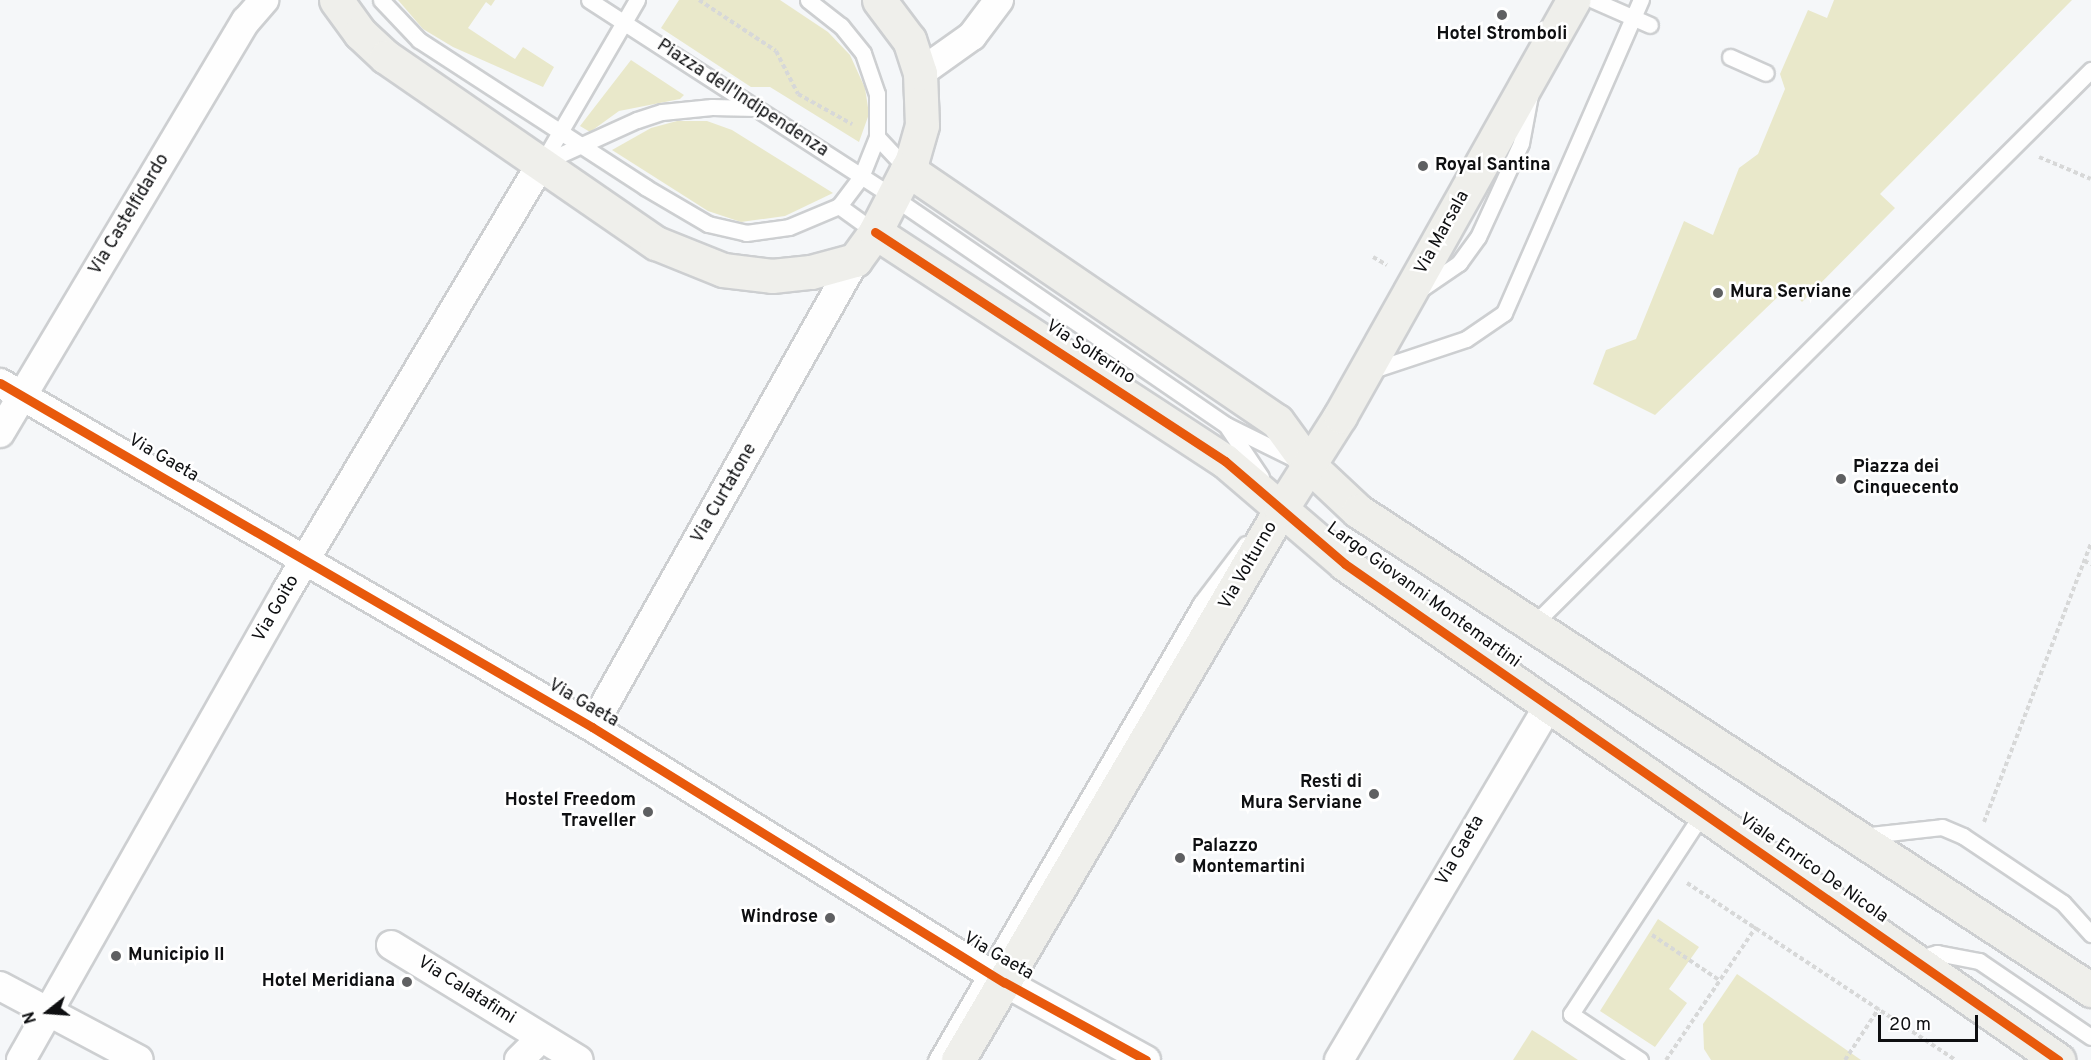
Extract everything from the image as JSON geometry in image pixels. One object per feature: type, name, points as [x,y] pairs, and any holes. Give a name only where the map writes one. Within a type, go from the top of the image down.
[{"type":"street","name":"Via Castelfidardo","points":[[0,433],[11,390],[246,21],[264,0]]},
{"type":"street","points":[[336,0],[360,33],[386,57],[656,243],[723,270],[791,275],[855,260],[875,232],[900,183],[922,125],[920,73],[909,40],[879,0]]},
{"type":"street","points":[[920,73],[963,44],[999,0]]},
{"type":"street","name":"Via Marsala","points":[[1309,465],[1365,373],[1573,0]]},
{"type":"street","name":"Via Goito","points":[[21,1060],[304,561],[542,163]]},
{"type":"street","points":[[900,183],[1277,421],[1309,465],[1281,509]]},
{"type":"street","name":"Via Solferino","points":[[875,232],[1226,461],[1281,509]]},
{"type":"street","name":"Via Curtatone","points":[[592,727],[855,260]]},
{"type":"street","name":"Via Gaeta","points":[[11,390],[592,727],[996,976],[1146,1060]]},
{"type":"street","name":"Largo Giovanni Montemartini","points":[[1309,465],[1358,511],[1534,624]]},
{"type":"street","name":"Largo Giovanni Montemartini","points":[[1281,509],[1345,564],[1549,705]]},
{"type":"street","name":"Via Volturno","points":[[958,1060],[996,976],[1281,509]]},
{"type":"street","points":[[1534,624],[2091,990]]},
{"type":"street","name":"Via Gaeta","points":[[1339,1060],[1549,705]]},
{"type":"street","name":"Viale Enrico De Nicola","points":[[1549,705],[2058,1060]]},
{"type":"street","name":"Via Calatafimi","points":[[391,945],[579,1060]]},
{"type":"street","points":[[0,986],[139,1060]]},
{"type":"street","points":[[519,1060],[541,1038]]},
{"type":"lane","points":[[381,0],[419,40],[560,128],[685,212],[722,228],[746,233],[789,227],[839,206],[861,177],[877,137],[877,94],[863,53],[841,26],[808,0]]},
{"type":"lane","name":"Piazza dell'Indipendenza","points":[[589,0],[861,177],[900,183]]},
{"type":"lane","points":[[542,163],[560,128],[637,0]]},
{"type":"lane","points":[[1593,0],[1650,25]]},
{"type":"lane","points":[[1365,373],[1466,339],[1504,314],[1641,0]]},
{"type":"lane","points":[[1730,57],[1766,73]]},
{"type":"lane","points":[[1534,624],[2091,70]]},
{"type":"lane","points":[[542,163],[586,146],[619,127],[662,112],[712,107],[757,108]]},
{"type":"lane","points":[[877,137],[900,183]]},
{"type":"lane","name":"Via Solferino","points":[[900,183],[1226,425],[1309,465]]},
{"type":"lane","points":[[839,206],[875,232]]},
{"type":"lane","name":"Via Solferino","points":[[1226,425],[1281,509]]},
{"type":"lane","points":[[1640,1060],[1571,1014],[1703,812]]},
{"type":"lane","points":[[1858,836],[1942,827],[1963,836],[2063,903],[2091,934]]},
{"type":"lane","points":[[1914,959],[1937,953],[1979,961],[2091,1037]]},
{"type":"lane","name":"Via Volturno","points":[[936,1060],[996,976]]},
{"type":"path","points":[[699,0],[776,51],[798,94],[877,137]]},
{"type":"path","points":[[2030,153],[2091,179]]},
{"type":"path","points":[[1984,823],[2091,543]]},
{"type":"path","points":[[2084,561],[2091,564]]},
{"type":"path","points":[[1687,882],[1954,1060]]},
{"type":"path","points":[[1632,921],[1719,980]]},
{"type":"path","points":[[1666,1060],[1756,927]]},
{"type":"path","points":[[1845,1060],[1879,1008]]},
{"type":"green space","points":[[398,0],[495,0],[491,6],[486,2],[468,28],[515,59],[523,47],[554,67],[543,87],[453,47],[423,29]]},
{"type":"green space","points":[[679,0],[780,0],[828,32],[850,55],[865,88],[869,114],[859,142],[770,87],[751,87],[661,28]]},
{"type":"green space","points":[[1834,0],[2072,0],[1880,194],[1895,208],[1802,302],[1788,287],[1655,415],[1593,384],[1606,350],[1636,339],[1684,221],[1713,235],[1739,168],[1758,154],[1785,89],[1780,74],[1808,10],[1827,18]]},
{"type":"green space","points":[[631,60],[684,95],[680,99],[619,111],[590,132],[580,126]]},
{"type":"green space","points":[[677,121],[707,121],[732,130],[833,193],[785,216],[741,222],[708,211],[612,150],[651,128]]},
{"type":"green space","points":[[1658,919],[1699,947],[1669,989],[1687,1003],[1655,1047],[1600,1011]]},
{"type":"green space","points":[[1737,974],[1861,1060],[1711,1060],[1704,1049],[1703,1024]]},
{"type":"green space","points":[[1532,1030],[1551,1042],[1578,1060],[1513,1060]]},
{"type":"cycle path","points":[[875,232],[1225,461],[1345,564],[2058,1060]]},
{"type":"cycle path","points":[[0,383],[592,727],[1004,982],[1146,1060]]},
{"type":"place","name":"Hotel Stromboli","points":[[1502,15]]},
{"type":"place","name":"Royal Santina","points":[[1423,166]]},
{"type":"place","name":"Mura Serviane","points":[[1718,293]]},
{"type":"place","name":"Piazza dei Cinquecento","points":[[1841,479]]},
{"type":"place","name":"Resti di Mura Serviane","points":[[1374,794]]},
{"type":"place","name":"Hostel Freedom Traveller","points":[[648,812]]},
{"type":"place","name":"Palazzo Montemartini","points":[[1180,858]]},
{"type":"place","name":"Windrose","points":[[830,918]]},
{"type":"place","name":"Municipio II","points":[[116,956]]},
{"type":"place","name":"Hotel Meridiana","points":[[407,982]]}]
